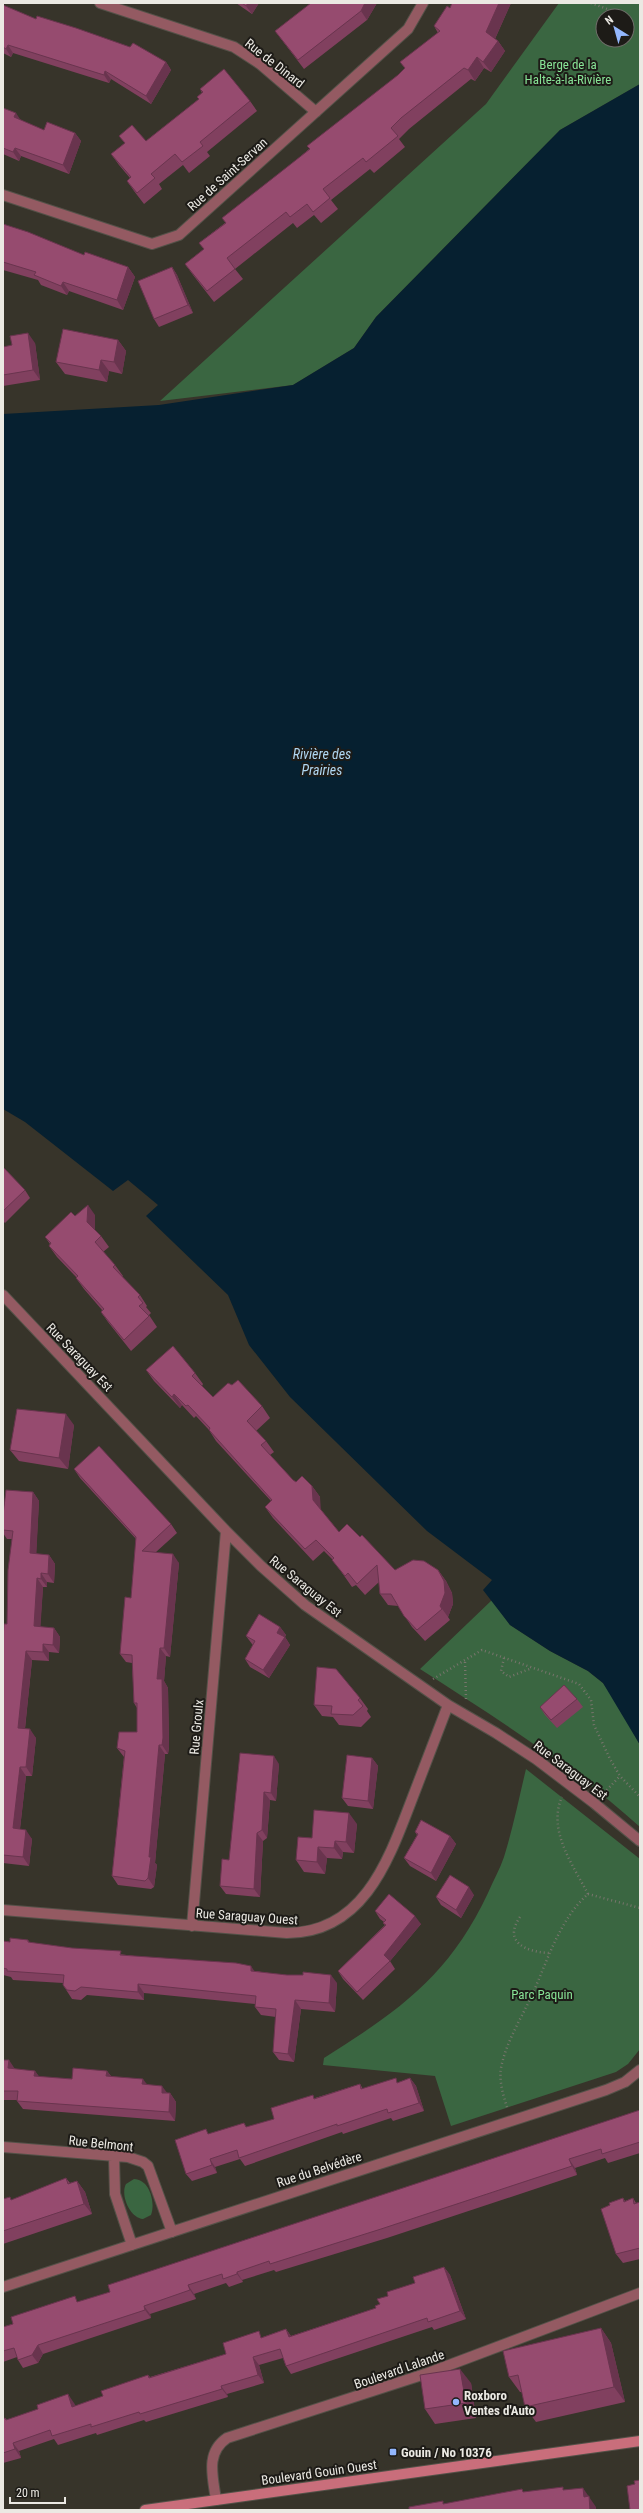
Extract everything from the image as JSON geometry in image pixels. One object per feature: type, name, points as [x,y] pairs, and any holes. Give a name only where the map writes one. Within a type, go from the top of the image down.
[{"type":"main road","name":"Boulevard Gouin Ouest","points":[[145,2510],[640,2441]]},
{"type":"street","name":"Rue de Dinard","points":[[100,3],[234,47],[260,64],[316,112]]},
{"type":"street","name":"Rue de Saint-Servan","points":[[3,196],[152,244],[179,235],[408,29],[423,3]]},
{"type":"street","name":"Rue Saraguay Est","points":[[3,1295],[226,1531],[261,1566],[305,1605],[422,1685],[448,1705],[536,1759],[594,1803],[640,1841]]},
{"type":"street","name":"Rue Groulx","points":[[192,1926],[226,1531]]},
{"type":"street","name":"Rue Saraguay Ouest","points":[[3,1910],[192,1926],[302,1933],[334,1923],[350,1911],[380,1875],[393,1849],[448,1705]]},
{"type":"street","name":"Rue du Belvédère","points":[[3,2287],[606,2090],[625,2082],[640,2070]]},
{"type":"street","name":"Rue Belmont","points":[[3,2147],[136,2159],[148,2166],[172,2232]]},
{"type":"street","points":[[114,2156],[115,2194],[132,2245]]},
{"type":"street","name":"Boulevard Lalande","points":[[216,2500],[212,2459],[217,2446],[227,2438],[428,2373],[640,2294]]},
{"type":"path","points":[[591,3],[604,8]]},
{"type":"path","points":[[422,1685],[466,1662],[478,1651],[482,1650],[579,1684],[591,1700],[591,1713],[596,1731],[620,1776],[640,1797]]},
{"type":"path","points":[[504,1658],[501,1671],[508,1677],[532,1668]]},
{"type":"path","points":[[466,1662],[466,1715]]},
{"type":"path","points":[[594,1803],[620,1776]]},
{"type":"path","points":[[568,1783],[559,1804],[558,1824],[562,1844],[588,1894],[640,1908]]},
{"type":"path","points":[[511,2120],[501,2083],[504,2056],[550,1953],[567,1920],[578,1903],[588,1894]]},
{"type":"path","points":[[520,1917],[514,1928],[517,1941],[528,1950],[550,1953]]},
{"type":"green space","name":"Berge de la Halte-à-la-Rivière","points":[[559,3],[640,3],[640,84],[560,130],[376,317],[354,348],[293,385],[160,401],[486,104]]},
{"type":"green space","points":[[492,1600],[510,1625],[550,1651],[588,1671],[603,1683],[619,1706],[640,1745],[640,1827],[588,1783],[561,1763],[505,1724],[420,1669]]},
{"type":"green space","name":"Parc Paquin","points":[[526,1769],[640,1859],[640,2049],[628,2064],[616,2072],[451,2126],[435,2076],[323,2065],[324,2058],[399,2007],[420,1989],[457,1947],[473,1922],[502,1862]]},
{"type":"green space","points":[[134,2179],[144,2183],[152,2198],[153,2204],[151,2215],[143,2219],[134,2215],[125,2200],[124,2189],[126,2184]]},
{"type":"water","name":"Rivière des Prairies","points":[[640,84],[640,1745],[603,1683],[588,1671],[550,1651],[510,1625],[483,1590],[492,1580],[427,1531],[290,1397],[249,1345],[228,1295],[146,1216],[158,1205],[128,1180],[113,1191],[25,1122],[3,1109],[3,414],[159,405],[293,385],[354,348],[376,317],[560,130]]},
{"type":"building","points":[[311,3],[365,3],[361,11],[298,60],[275,31]]},
{"type":"building","points":[[452,3],[499,3],[486,32],[498,41],[483,62],[477,57],[468,70],[464,68],[401,118],[391,128],[398,136],[366,162],[363,158],[323,189],[330,198],[313,212],[307,204],[290,217],[286,212],[227,258],[235,269],[207,291],[185,264],[204,249],[199,243],[226,223],[222,218],[310,149],[307,146],[398,75],[405,68],[400,62],[440,31],[434,26],[447,6],[450,8]]},
{"type":"building","points":[[3,5],[36,19],[37,16],[130,47],[133,43],[166,62],[146,96],[105,71],[104,75],[8,45],[6,49],[3,47]]},
{"type":"building","points":[[224,69],[250,101],[200,142],[203,146],[182,162],[175,154],[151,174],[155,178],[137,193],[127,181],[131,177],[111,154],[125,143],[119,136],[132,125],[146,141],[199,99],[197,97],[203,92],[200,89]]},
{"type":"building","points":[[3,108],[16,113],[14,117],[44,130],[47,122],[75,133],[63,165],[15,148],[13,152],[3,148]]},
{"type":"building","points":[[3,224],[28,232],[84,255],[85,252],[128,267],[117,300],[63,282],[61,286],[34,275],[36,272],[3,262]]},
{"type":"building","points":[[172,267],[188,305],[154,319],[138,281]]},
{"type":"building","points":[[63,329],[118,340],[114,362],[101,360],[99,370],[56,362]]},
{"type":"building","points":[[28,333],[33,370],[3,375],[3,347],[12,345],[10,336]]},
{"type":"building","points":[[4,1168],[25,1190],[3,1211],[3,1169]]},
{"type":"building","points":[[88,1205],[87,1222],[101,1236],[95,1242],[115,1265],[113,1267],[140,1295],[138,1297],[143,1303],[139,1306],[149,1316],[124,1340],[101,1312],[104,1309],[76,1278],[78,1276],[49,1246],[51,1243],[45,1237],[71,1212],[75,1216]]},
{"type":"building","points":[[173,1346],[195,1373],[192,1376],[213,1397],[228,1383],[232,1385],[238,1380],[262,1406],[247,1421],[266,1441],[261,1445],[293,1480],[296,1482],[302,1476],[312,1486],[313,1500],[339,1532],[347,1524],[360,1537],[362,1535],[395,1570],[413,1560],[424,1561],[438,1570],[444,1581],[445,1593],[440,1606],[442,1609],[417,1630],[404,1616],[391,1594],[380,1594],[377,1565],[357,1584],[348,1573],[345,1576],[332,1560],[334,1558],[316,1540],[305,1549],[265,1507],[272,1500],[209,1430],[210,1428],[188,1405],[186,1406],[174,1394],[172,1397],[146,1370]]},
{"type":"building","points":[[17,1409],[66,1414],[59,1458],[10,1450]]},
{"type":"building","points":[[99,1446],[171,1524],[142,1551],[173,1554],[164,1648],[160,1648],[157,1679],[162,1679],[163,1738],[162,1745],[159,1745],[149,1857],[151,1857],[148,1878],[145,1881],[112,1876],[125,1751],[117,1748],[119,1732],[137,1732],[137,1703],[134,1703],[132,1655],[120,1654],[125,1597],[131,1598],[136,1537],[74,1469]]},
{"type":"building","points":[[6,1490],[33,1492],[30,1553],[49,1555],[48,1574],[41,1573],[41,1579],[37,1578],[34,1626],[54,1628],[53,1645],[43,1644],[43,1652],[26,1651],[18,1728],[30,1729],[26,1767],[20,1767],[13,1828],[26,1830],[23,1857],[3,1855],[3,1639],[4,1624],[7,1624],[8,1570],[13,1531],[3,1530]]},
{"type":"building","points":[[259,1614],[280,1627],[277,1633],[285,1637],[263,1670],[245,1659],[255,1641],[246,1636]]},
{"type":"building","points":[[317,1667],[336,1669],[360,1698],[358,1700],[363,1706],[353,1715],[331,1714],[332,1706],[314,1705]]},
{"type":"building","points":[[564,1685],[577,1699],[551,1720],[540,1707]]},
{"type":"building","points":[[240,1753],[274,1756],[271,1793],[264,1792],[262,1830],[257,1833],[254,1889],[220,1886],[222,1859],[229,1860]]},
{"type":"building","points":[[347,1755],[372,1758],[368,1801],[342,1798]]},
{"type":"building","points":[[314,1810],[349,1813],[346,1842],[335,1841],[334,1848],[318,1847],[317,1862],[296,1860],[298,1837],[312,1838]]},
{"type":"building","points":[[421,1820],[450,1836],[431,1873],[404,1858],[418,1834],[415,1832]]},
{"type":"building","points":[[450,1875],[469,1887],[456,1910],[436,1897]]},
{"type":"building","points":[[389,1894],[415,1916],[384,1955],[390,1961],[357,1992],[338,1971],[386,1925],[383,1923],[386,1920],[375,1911]]},
{"type":"building","points":[[10,1938],[72,1948],[121,1951],[120,1955],[236,1963],[251,1966],[251,1971],[287,1975],[303,1975],[303,1972],[331,1975],[329,2003],[295,2000],[288,2054],[273,2052],[276,2009],[255,2007],[256,1996],[138,1984],[138,1992],[81,1987],[75,1991],[67,1990],[63,1985],[64,1975],[7,1971],[7,1969],[3,1968],[3,1941],[10,1942]]},
{"type":"building","points":[[3,2060],[9,2060],[8,2068],[35,2071],[34,2076],[72,2079],[73,2068],[107,2071],[106,2076],[143,2079],[142,2084],[162,2086],[162,2093],[170,2093],[169,2112],[17,2101],[18,2091],[3,2091]]},
{"type":"building","points":[[396,2078],[397,2083],[410,2078],[419,2103],[388,2113],[387,2109],[337,2126],[337,2124],[239,2158],[237,2150],[210,2159],[212,2165],[186,2174],[175,2140],[206,2129],[208,2134],[244,2123],[246,2127],[274,2119],[271,2108],[313,2095],[314,2099],[360,2084],[361,2089]]},
{"type":"building","points":[[640,2110],[640,2142],[602,2154],[601,2149],[569,2159],[572,2166],[270,2264],[269,2261],[237,2272],[237,2274],[223,2279],[222,2274],[188,2285],[190,2290],[144,2306],[145,2310],[38,2345],[32,2355],[18,2360],[14,2348],[3,2351],[3,2327],[13,2324],[11,2317],[75,2296],[77,2302],[110,2292],[108,2285]]},
{"type":"building","points":[[66,2178],[68,2184],[77,2181],[84,2204],[3,2231],[3,2199],[10,2197],[11,2200]]},
{"type":"building","points":[[623,2198],[624,2202],[633,2198],[634,2204],[640,2202],[640,2248],[616,2254],[601,2209],[610,2205],[609,2203]]},
{"type":"building","points":[[444,2267],[460,2311],[428,2322],[427,2318],[286,2366],[280,2349],[253,2357],[258,2375],[221,2386],[222,2389],[91,2427],[91,2424],[52,2436],[50,2430],[13,2443],[15,2449],[3,2453],[3,2419],[5,2418],[6,2420],[38,2409],[37,2405],[68,2394],[72,2407],[103,2396],[101,2391],[148,2375],[149,2378],[226,2354],[223,2343],[259,2331],[261,2338],[286,2329],[289,2337],[376,2308],[375,2306],[380,2304],[377,2299],[388,2296],[387,2292],[415,2283],[413,2277]]},
{"type":"building","points":[[601,2328],[614,2387],[525,2407],[518,2375],[509,2377],[503,2351]]},
{"type":"building","points":[[460,2369],[466,2403],[425,2409],[420,2375]]},
{"type":"building","points":[[640,2480],[640,2510],[630,2510],[627,2486],[635,2484],[634,2481]]},
{"type":"building","points":[[563,2487],[563,2490],[583,2488],[584,2497],[589,2496],[590,2510],[409,2510],[409,2507],[443,2501],[443,2504],[522,2489],[523,2492]]},
{"type":"place","name":"Roxboro Ventes d'Auto","points":[[456,2402]]},
{"type":"place","name":"Gouin / No 10376","points":[[393,2452]]}]
